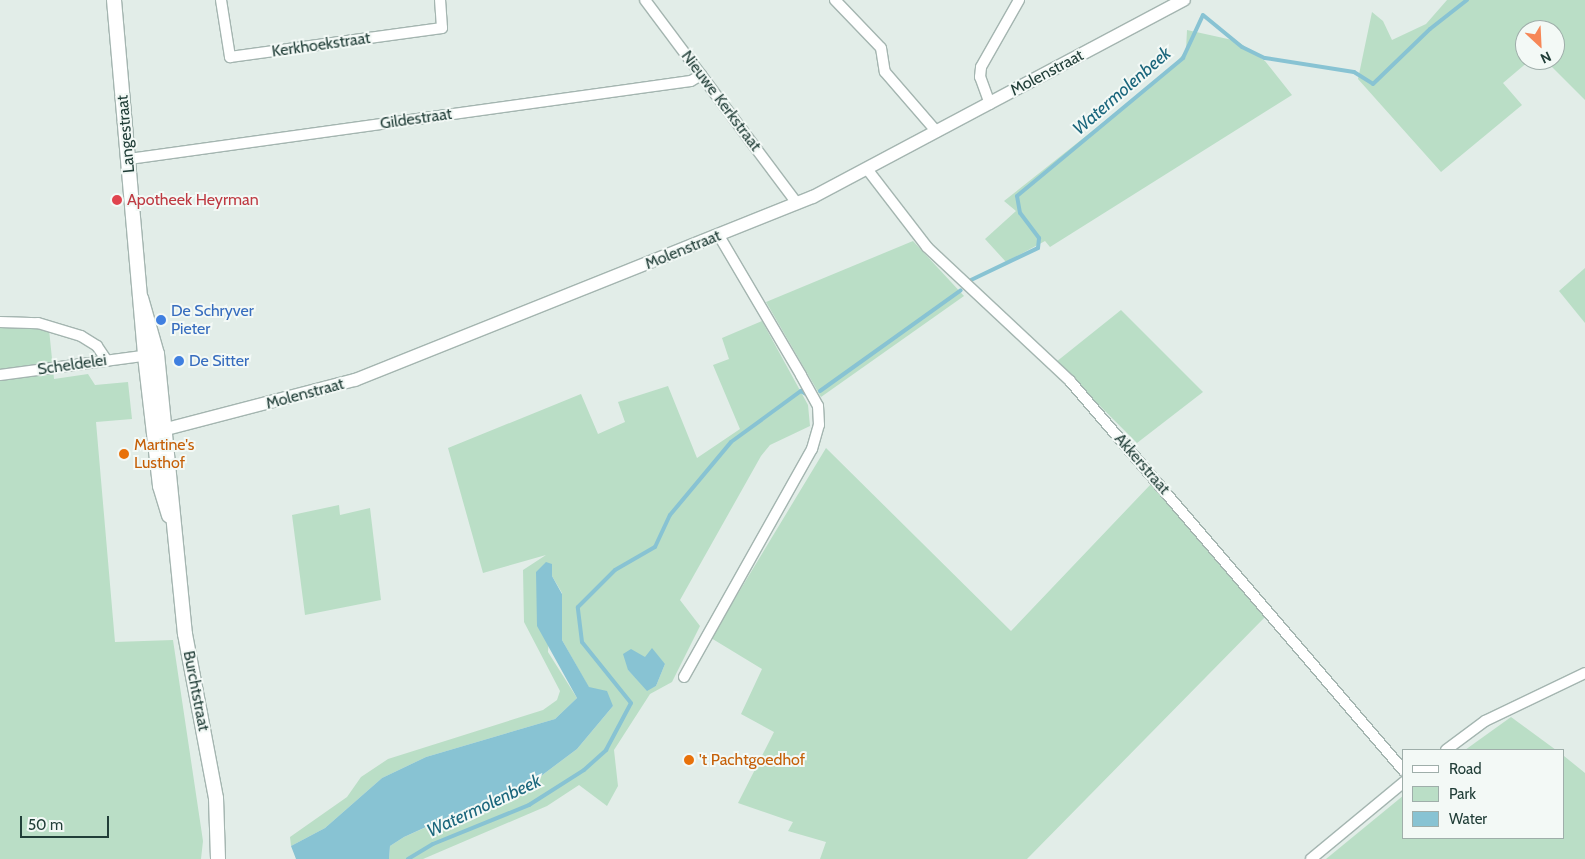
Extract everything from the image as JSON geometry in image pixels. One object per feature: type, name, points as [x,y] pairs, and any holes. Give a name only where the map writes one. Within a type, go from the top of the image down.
[{"type":"main road","name":"Langestraat","points":[[114,0],[141,298],[151,355],[159,431]]},
{"type":"main road","name":"Burchtstraat","points":[[159,431],[160,486],[172,522],[185,634],[216,798],[218,859]]},
{"type":"street","name":"Kerkhoekstraat","points":[[221,0],[230,57],[442,28],[440,0]]},
{"type":"street","name":"Nieuwe Kerkstraat","points":[[645,0],[797,203]]},
{"type":"street","points":[[835,0],[881,48],[884,72],[937,132]]},
{"type":"street","points":[[990,104],[980,77],[981,67],[1019,0]]},
{"type":"street","name":"Molenstraat","points":[[159,431],[355,380],[719,236],[797,203],[867,169],[1184,0]]},
{"type":"street","name":"Gildestraat","points":[[129,159],[691,81],[701,75]]},
{"type":"street","name":"Akkerstraat","points":[[867,169],[927,247],[1070,381],[1402,769]]},
{"type":"street","points":[[684,677],[812,449],[819,425],[818,406],[719,236]]},
{"type":"street","points":[[0,322],[38,323],[81,336],[97,346],[107,361]]},
{"type":"street","name":"Scheldelei","points":[[0,375],[151,355]]},
{"type":"street","points":[[1447,749],[1485,722],[1585,674]]},
{"type":"street","points":[[1311,859],[1402,784]]},
{"type":"green space","points":[[1447,0],[1585,0],[1585,100],[1555,70],[1565,70],[1565,20],[1515,20],[1515,70],[1518,70],[1503,83],[1522,105],[1441,172],[1358,79],[1372,12],[1383,21],[1392,40],[1426,24]]},
{"type":"green space","points":[[1187,30],[1237,41],[1265,61],[1292,95],[1050,247],[1045,241],[1006,262],[985,239],[1016,211],[1004,201],[1173,67],[1186,50]]},
{"type":"green space","points":[[913,241],[964,296],[821,397],[766,302]]},
{"type":"green space","points":[[1585,268],[1585,323],[1559,291]]},
{"type":"green space","points":[[1121,310],[1203,392],[1137,443],[1056,362]]},
{"type":"green space","points":[[762,321],[808,405],[810,426],[770,445],[761,456],[680,600],[700,626],[672,682],[650,694],[614,750],[618,786],[607,806],[579,785],[547,806],[423,859],[389,859],[390,846],[404,837],[485,801],[498,804],[513,797],[577,749],[613,706],[589,688],[562,640],[562,593],[552,576],[548,652],[577,698],[555,719],[426,757],[382,778],[325,828],[291,846],[290,837],[347,797],[361,777],[388,759],[543,710],[557,700],[560,691],[524,622],[523,570],[546,555],[483,573],[448,448],[581,394],[598,434],[625,422],[618,402],[668,386],[697,458],[740,429],[713,365],[729,359],[722,338]],"holes":[[[645,658],[665,664],[656,686],[647,690],[628,670]]]},
{"type":"green space","points":[[0,327],[49,329],[54,379],[88,374],[95,385],[128,382],[132,419],[96,422],[115,642],[173,640],[203,841],[201,859],[0,859]]},
{"type":"green space","points":[[826,448],[1011,631],[1151,484],[1266,616],[1027,859],[820,859],[826,842],[788,831],[793,822],[738,803],[774,732],[741,714],[762,669],[711,638]]},
{"type":"green space","points":[[339,505],[340,515],[370,508],[381,600],[305,615],[292,515]]},
{"type":"green space","points":[[1511,717],[1555,749],[1466,749]]},
{"type":"green space","points":[[1565,757],[1585,773],[1585,859],[1326,859],[1402,797],[1402,839],[1565,839]]},
{"type":"water","points":[[546,562],[552,564],[552,576],[562,594],[562,640],[589,687],[607,691],[613,706],[577,749],[513,797],[498,804],[485,801],[453,816],[452,823],[444,828],[437,822],[404,837],[390,846],[389,859],[296,859],[291,846],[325,828],[382,778],[426,757],[555,719],[577,698],[537,626],[536,572]]},
{"type":"water","points":[[652,648],[665,664],[656,686],[647,691],[628,670],[623,654],[631,649],[645,657]]},
{"type":"waterway","name":"Watermolenbeek","points":[[971,280],[1038,248],[1039,238],[1020,213],[1017,196],[1183,58],[1203,15],[1242,47],[1265,58],[1354,72],[1373,84],[1430,29],[1467,0]]},
{"type":"waterway","name":"Watermolenbeek","points":[[820,391],[961,290]]},
{"type":"waterway","name":"Watermolenbeek","points":[[408,859],[433,844],[529,805],[584,770],[606,750],[631,703],[582,642],[578,607],[615,570],[655,547],[670,515],[731,442],[801,391],[811,397]]},
{"type":"place","name":"Apotheek Heyrman","points":[[117,200]]},
{"type":"place","name":"De Schryver Pieter","points":[[161,320]]},
{"type":"place","name":"De Sitter","points":[[179,361]]},
{"type":"place","name":"Martine's Lusthof","points":[[124,454]]},
{"type":"place","name":"'t Pachtgoedhof","points":[[689,760]]}]
